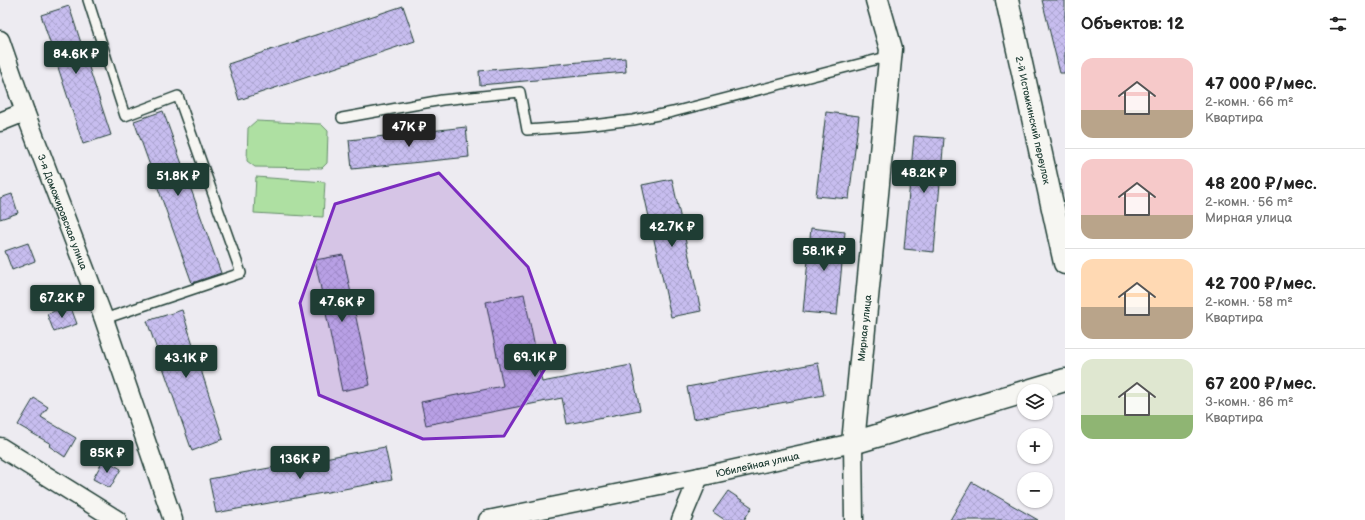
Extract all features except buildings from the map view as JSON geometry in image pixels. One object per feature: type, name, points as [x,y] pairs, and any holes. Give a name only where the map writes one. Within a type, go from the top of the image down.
[{"type":"street","name":"Мирная улица","points":[[853,443],[891,49],[877,0]]},
{"type":"street","name":"2-й Истомкинский переулок","points":[[1007,0],[1065,263]]},
{"type":"street","name":"3-я Доможировская улица","points":[[0,40],[25,112],[104,319],[172,520]]},
{"type":"street","points":[[0,122],[25,112]]},
{"type":"street","points":[[1052,384],[1065,380]]},
{"type":"street","name":"Юбилейная улица","points":[[488,520],[699,477],[853,443],[1017,394]]},
{"type":"street","points":[[853,443],[854,520]]},
{"type":"street","points":[[0,447],[117,520]]},
{"type":"street","points":[[681,520],[699,477]]},
{"type":"lane","points":[[88,0],[125,116],[178,96],[240,273],[104,319]]},
{"type":"lane","points":[[342,118],[442,100],[520,92],[527,130],[584,126],[632,120],[673,112],[890,56]]},
{"type":"highlighted area","points":[[439,173],[528,267],[557,349],[504,436],[423,439],[319,395],[300,303],[335,204]]},
{"type":"green space","points":[[256,121],[321,124],[328,131],[327,163],[322,168],[255,167],[247,161],[248,128]]},
{"type":"green space","points":[[256,177],[325,182],[323,217],[254,213]]}]
